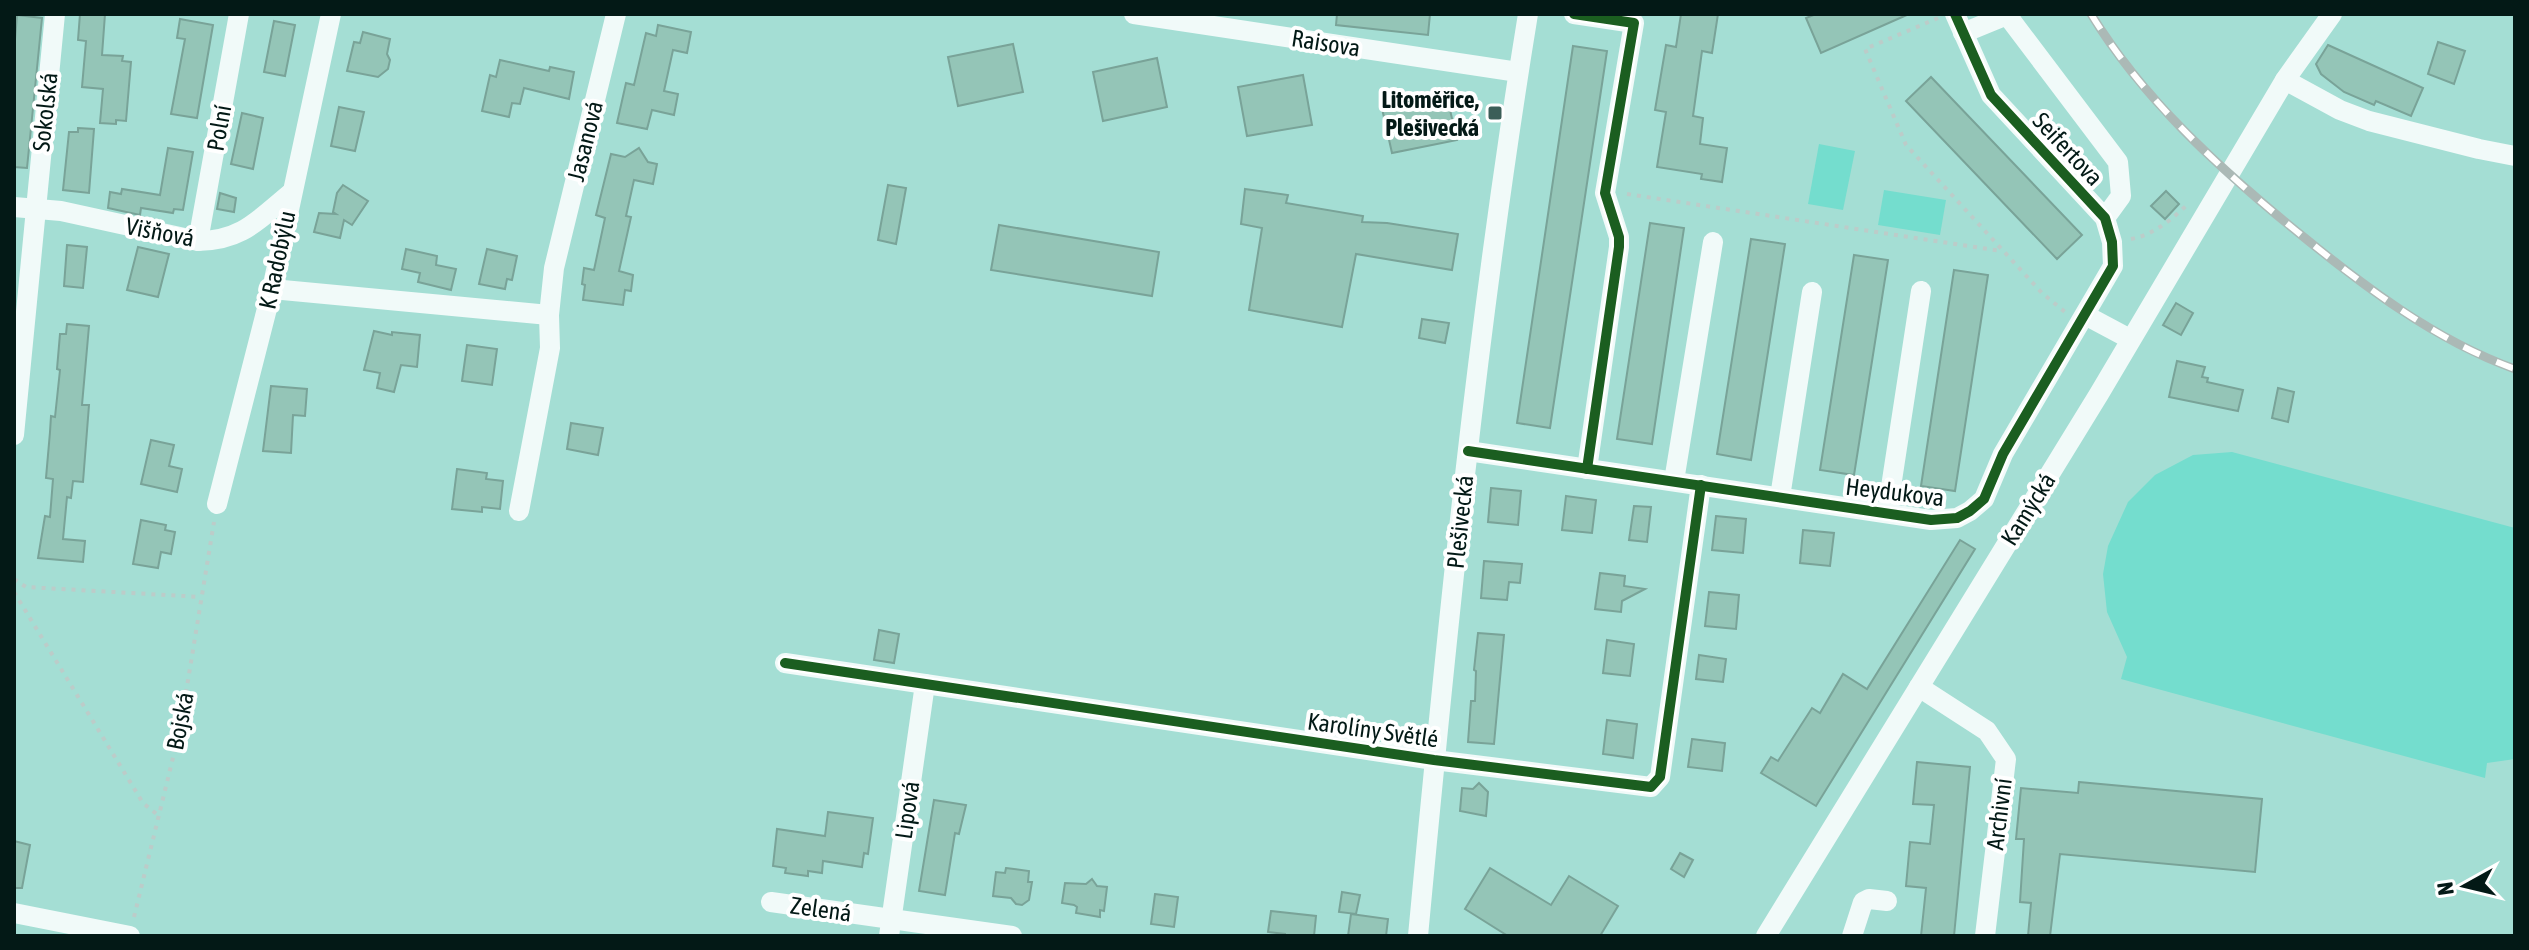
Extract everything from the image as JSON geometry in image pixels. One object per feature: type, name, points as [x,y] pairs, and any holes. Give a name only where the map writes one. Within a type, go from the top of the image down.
[{"type":"street","name":"Sokolská","points":[[14,435],[24,208],[55,14]]},
{"type":"street","name":"Polní","points":[[198,241],[239,14]]},
{"type":"street","name":"K Radobýlu","points":[[217,504],[272,289],[331,14]]},
{"type":"street","name":"Jasanová","points":[[519,511],[550,348],[549,315],[554,268],[616,14]]},
{"type":"street","name":"Raisova","points":[[1134,14],[1214,20],[1518,72]]},
{"type":"street","name":"Plešivecká","points":[[1418,936],[1468,451],[1528,14]]},
{"type":"street","points":[[1574,14],[1634,23],[1605,193],[1619,237],[1619,247],[1587,469]]},
{"type":"street","name":"Kamýcká","points":[[1766,936],[2099,394],[2285,80],[2332,14]]},
{"type":"street","points":[[1959,24],[2007,15],[2118,162],[2121,196],[2105,218]]},
{"type":"street","name":"Seifertova","points":[[1959,24],[1991,95],[2105,218],[2112,242],[2113,266],[2082,320]]},
{"type":"street","points":[[2285,80],[2340,110],[2369,121],[2515,156]]},
{"type":"street","name":"Višňová","points":[[24,208],[61,211],[198,241],[232,237],[243,232],[291,193]]},
{"type":"street","points":[[1674,481],[1713,242]]},
{"type":"street","points":[[272,289],[549,315]]},
{"type":"street","points":[[1887,513],[1921,291]]},
{"type":"street","points":[[1780,497],[1812,292]]},
{"type":"street","points":[[2082,320],[2130,339]]},
{"type":"street","name":"Heydukova","points":[[1468,451],[1942,521],[1957,518],[1984,499],[2003,454],[2082,320]]},
{"type":"street","name":"Karolíny Světlé","points":[[785,663],[1434,760],[1651,787],[1660,777],[1701,485]]},
{"type":"street","name":"Lipová","points":[[890,927],[925,684]]},
{"type":"street","name":"Archivní","points":[[1919,687],[1987,731],[2006,759],[1985,936]]},
{"type":"street","points":[[1852,936],[1863,902],[1869,899],[1887,901]]},
{"type":"street","name":"Zelená","points":[[771,902],[890,927],[1012,936]]},
{"type":"street","points":[[14,913],[130,936]]},
{"type":"path","points":[[1947,14],[1865,49],[1906,145],[2042,293],[2082,320]]},
{"type":"path","points":[[1625,193],[2004,251]]},
{"type":"path","points":[[2112,242],[2139,237],[2169,222],[2190,202]]},
{"type":"path","points":[[14,579],[26,587],[202,597]]},
{"type":"path","points":[[14,592],[143,803],[159,816]]},
{"type":"green space","points":[[1819,144],[1855,151],[1843,210],[1808,204]]},
{"type":"green space","points":[[1884,190],[1946,200],[1940,235],[1878,225]]},
{"type":"green space","points":[[2232,452],[2515,528],[2515,759],[2487,763],[2485,778],[2121,679],[2127,657],[2107,612],[2103,574],[2108,546],[2128,502],[2155,475],[2193,455]]},
{"type":"building","points":[[80,14],[105,14],[102,55],[123,56],[122,61],[131,62],[126,121],[100,123],[103,89],[82,87],[86,41],[78,40]]},
{"type":"building","points":[[1337,14],[1430,14],[1428,35],[1336,25]]},
{"type":"building","points":[[1681,14],[1718,14],[1712,53],[1702,51],[1693,116],[1703,118],[1700,144],[1727,148],[1722,182],[1701,179],[1702,174],[1657,167],[1666,112],[1655,110],[1666,45],[1676,47]]},
{"type":"building","points":[[1816,14],[1909,14],[1821,53],[1806,18]]},
{"type":"building","points":[[17,15],[42,18],[27,168],[14,167]]},
{"type":"building","points":[[180,19],[213,25],[197,118],[171,114],[185,39],[177,38]]},
{"type":"building","points":[[274,21],[295,25],[285,76],[264,72]]},
{"type":"building","points":[[658,25],[691,32],[687,53],[673,50],[664,91],[678,94],[674,115],[652,110],[647,129],[617,123],[626,83],[634,85],[646,33],[656,36]]},
{"type":"building","points":[[363,32],[390,39],[388,69],[378,77],[347,71],[354,42],[360,43]]},
{"type":"building","points":[[2438,42],[2465,51],[2454,84],[2428,74]]},
{"type":"building","points":[[1013,44],[1023,92],[958,106],[948,57]]},
{"type":"building","points":[[2328,45],[2423,88],[2411,116],[2344,92],[2321,74],[2316,64]]},
{"type":"building","points":[[1573,46],[1607,51],[1550,428],[1517,423]]},
{"type":"building","points":[[1157,58],[1167,107],[1103,121],[1093,72]]},
{"type":"building","points":[[500,60],[549,71],[550,67],[574,72],[569,99],[524,88],[520,104],[512,103],[509,117],[482,111],[490,75],[496,77]]},
{"type":"building","points":[[1303,75],[1312,125],[1247,136],[1238,87]]},
{"type":"building","points":[[1931,77],[2082,235],[2057,259],[1906,101]]},
{"type":"building","points":[[1426,95],[1425,106],[1450,110],[1457,140],[1392,153],[1381,104]]},
{"type":"building","points":[[339,107],[364,112],[355,151],[331,146]]},
{"type":"building","points":[[242,113],[263,118],[253,169],[231,164]]},
{"type":"building","points":[[78,128],[94,129],[89,193],[63,190],[69,132],[78,132]]},
{"type":"building","points":[[168,148],[193,152],[183,210],[174,209],[173,213],[141,208],[140,215],[108,208],[110,192],[121,194],[122,189],[160,195]]},
{"type":"building","points":[[639,148],[648,162],[657,164],[653,184],[634,180],[626,216],[631,217],[619,271],[633,275],[631,291],[625,290],[623,305],[583,300],[584,268],[594,270],[605,218],[596,215],[611,154],[625,157]]},
{"type":"building","points":[[343,185],[368,201],[352,225],[344,220],[340,238],[314,232],[319,213],[336,214],[333,212],[337,193]]},
{"type":"building","points":[[888,185],[906,188],[896,244],[878,240]]},
{"type":"building","points":[[1245,189],[1288,195],[1286,203],[1363,216],[1362,222],[1458,234],[1452,270],[1356,254],[1342,327],[1249,310],[1262,228],[1241,224]]},
{"type":"building","points":[[2166,191],[2179,204],[2165,219],[2151,206]]},
{"type":"building","points":[[220,193],[236,198],[234,212],[217,209]]},
{"type":"building","points":[[1650,223],[1684,228],[1652,444],[1617,439]]},
{"type":"building","points":[[999,225],[1159,252],[1152,296],[991,270]]},
{"type":"building","points":[[1751,239],[1785,244],[1751,460],[1717,454]]},
{"type":"building","points":[[67,245],[87,247],[83,288],[64,286]]},
{"type":"building","points":[[138,247],[169,254],[158,297],[127,290]]},
{"type":"building","points":[[406,249],[437,256],[436,265],[456,269],[451,290],[418,282],[420,273],[402,269]]},
{"type":"building","points":[[487,249],[517,256],[512,280],[507,279],[505,289],[479,284]]},
{"type":"building","points":[[1854,255],[1888,260],[1854,475],[1820,470]]},
{"type":"building","points":[[1954,270],[1988,275],[1955,491],[1921,486]]},
{"type":"building","points":[[2176,303],[2193,313],[2181,335],[2163,325]]},
{"type":"building","points":[[1422,319],[1449,323],[1445,343],[1419,338]]},
{"type":"building","points":[[67,324],[89,326],[82,405],[89,405],[83,482],[73,481],[71,498],[67,497],[63,539],[85,541],[83,562],[38,558],[45,516],[50,517],[53,479],[46,478],[51,416],[55,417],[60,334],[66,334]]},
{"type":"building","points":[[374,331],[392,335],[392,332],[420,335],[417,367],[401,365],[394,392],[377,388],[380,373],[364,370]]},
{"type":"building","points":[[467,345],[497,349],[492,385],[462,381]]},
{"type":"building","points":[[2177,361],[2205,367],[2202,377],[2208,378],[2207,382],[2243,390],[2238,411],[2169,397]]},
{"type":"building","points":[[271,386],[307,389],[305,416],[293,415],[291,453],[263,451]]},
{"type":"building","points":[[2278,388],[2294,392],[2288,422],[2272,418]]},
{"type":"building","points":[[571,423],[603,428],[598,455],[567,449]]},
{"type":"building","points":[[151,440],[174,445],[169,466],[182,469],[177,492],[141,484]]},
{"type":"building","points":[[457,469],[487,473],[486,479],[503,481],[500,509],[482,507],[482,512],[452,509]]},
{"type":"building","points":[[1491,488],[1521,491],[1518,525],[1488,522]]},
{"type":"building","points":[[1566,496],[1596,500],[1592,533],[1562,530]]},
{"type":"building","points":[[1634,506],[1651,507],[1647,542],[1629,540]]},
{"type":"building","points":[[1716,516],[1746,519],[1743,553],[1712,550]]},
{"type":"building","points":[[141,520],[166,525],[165,530],[175,532],[171,554],[161,552],[158,568],[133,564]]},
{"type":"building","points":[[1803,530],[1834,533],[1830,566],[1800,563]]},
{"type":"building","points":[[1960,540],[1975,549],[1816,806],[1761,773],[1771,757],[1778,761],[1812,708],[1820,713],[1843,674],[1867,689]]},
{"type":"building","points":[[1484,561],[1522,564],[1520,583],[1509,582],[1507,600],[1481,598]]},
{"type":"building","points":[[1600,573],[1625,576],[1624,586],[1645,589],[1622,601],[1621,612],[1595,609]]},
{"type":"building","points":[[1709,592],[1739,595],[1736,629],[1705,626]]},
{"type":"building","points":[[879,630],[899,634],[894,663],[874,660]]},
{"type":"building","points":[[1478,633],[1504,635],[1494,744],[1468,742],[1471,701],[1475,701]]},
{"type":"building","points":[[1607,640],[1634,644],[1630,676],[1603,673]]},
{"type":"building","points":[[1699,655],[1726,659],[1723,682],[1696,679]]},
{"type":"building","points":[[1607,720],[1637,724],[1633,758],[1603,754]]},
{"type":"building","points":[[1692,739],[1725,743],[1722,771],[1688,767]]},
{"type":"building","points":[[1917,762],[1970,767],[1954,936],[1921,936],[1926,888],[1906,886],[1910,842],[1930,844],[1934,805],[1913,804]]},
{"type":"building","points":[[2079,782],[2262,799],[2255,872],[2060,854],[2050,936],[2028,936],[2031,903],[2020,902],[2024,839],[2016,839],[2021,788],[2078,793]]},
{"type":"building","points":[[1479,783],[1488,792],[1486,816],[1460,811],[1462,788],[1473,789]]},
{"type":"building","points":[[934,800],[966,805],[959,834],[955,833],[945,895],[919,891]]},
{"type":"building","points":[[828,812],[873,818],[868,854],[864,853],[862,867],[823,861],[822,873],[808,871],[808,876],[785,873],[786,868],[773,866],[777,829],[825,836]]},
{"type":"building","points":[[14,841],[30,845],[22,888],[14,888]]},
{"type":"building","points":[[1680,853],[1693,860],[1684,877],[1671,869]]},
{"type":"building","points":[[1006,868],[1029,871],[1028,882],[1032,882],[1029,900],[1022,905],[1011,898],[993,896],[996,872],[1005,873]]},
{"type":"building","points":[[1490,868],[1551,905],[1569,876],[1618,906],[1600,936],[1508,936],[1465,909]]},
{"type":"building","points":[[1092,879],[1097,886],[1107,887],[1104,911],[1100,910],[1100,917],[1076,913],[1077,907],[1062,903],[1065,883],[1086,884]]},
{"type":"building","points":[[1342,892],[1360,895],[1356,914],[1339,912]]},
{"type":"building","points":[[1155,894],[1178,897],[1174,927],[1151,924]]},
{"type":"building","points":[[1271,911],[1316,916],[1314,936],[1285,936],[1268,932]]},
{"type":"building","points":[[1351,914],[1388,919],[1386,936],[1348,936]]},
{"type":"railway","points":[[2091,14],[2158,103],[2210,156],[2266,206],[2399,309],[2456,343],[2515,369]]},
{"type":"cycle path","points":[[1574,14],[1634,23],[1605,193],[1619,237],[1619,247],[1587,469]]},
{"type":"cycle path","points":[[1468,451],[1931,520],[1957,518],[1984,499],[2003,454],[2113,266],[2112,242],[2105,218],[1991,95],[1955,14]]},
{"type":"cycle path","points":[[785,663],[1434,760],[1651,787],[1660,777],[1701,485]]},
{"type":"place","name":"Litoměřice, Plešivecká","points":[[1495,113]]}]
